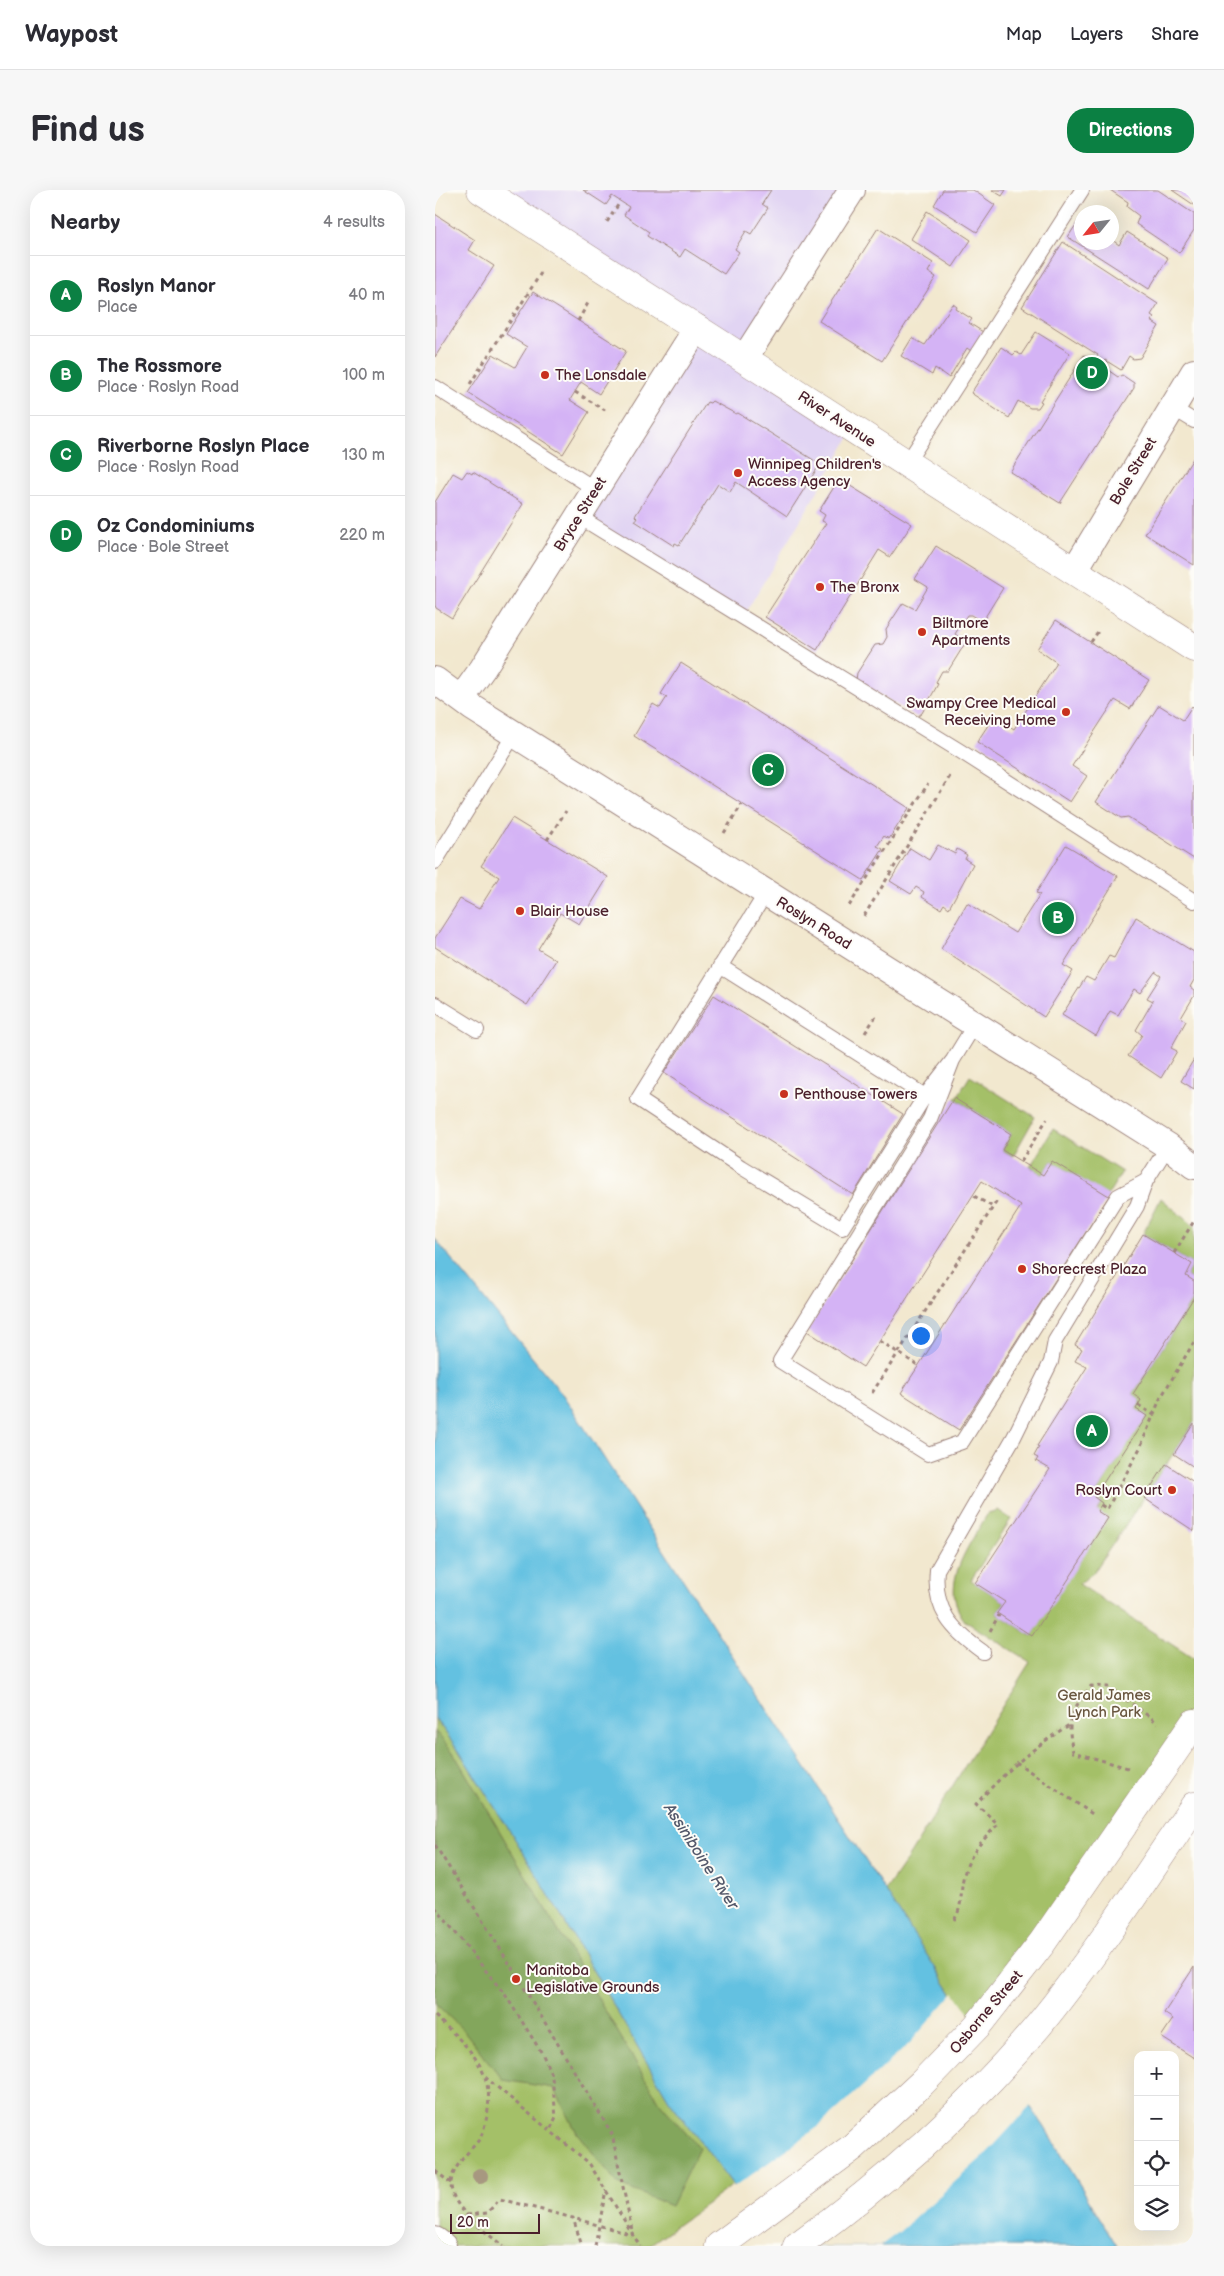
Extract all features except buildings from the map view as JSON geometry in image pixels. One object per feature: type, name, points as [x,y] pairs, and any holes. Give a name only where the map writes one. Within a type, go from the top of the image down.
[{"type":"main road","name":"River Avenue","points":[[481,190],[1194,648]]},
{"type":"main road","name":"Osborne Street","points":[[719,2246],[853,2147],[890,2115],[943,2063],[977,2026],[1015,1978],[1101,1860],[1194,1723]]},
{"type":"main road","points":[[797,2246],[894,2172],[982,2088],[1051,2009],[1139,1887],[1194,1806]]},
{"type":"street","points":[[744,359],[853,190]]},
{"type":"street","name":"Bryce Street","points":[[461,699],[697,328]]},
{"type":"street","name":"Bole Street","points":[[1074,571],[1171,407],[1194,372]]},
{"type":"street","name":"Roslyn Road","points":[[435,680],[461,699],[766,893],[1168,1146],[1194,1166]]},
{"type":"street","points":[[435,2240],[443,2246]]},
{"type":"lane","points":[[907,463],[1082,190]]},
{"type":"lane","points":[[435,388],[595,489]]},
{"type":"lane","points":[[1171,407],[1194,421]]},
{"type":"lane","points":[[578,516],[965,754],[1194,901]]},
{"type":"lane","points":[[435,862],[515,733]]},
{"type":"lane","points":[[766,893],[638,1099],[741,1167],[842,1228],[915,1111],[953,1060],[975,1024]]},
{"type":"lane","points":[[720,966],[925,1096]]},
{"type":"lane","points":[[435,1004],[477,1030]]},
{"type":"lane","points":[[953,1060],[930,1119],[780,1361],[928,1454],[962,1442],[1118,1196],[1146,1182]]},
{"type":"lane","points":[[983,1652],[956,1630],[943,1613],[937,1594],[937,1570],[1014,1436],[1051,1362],[1055,1341],[1137,1206],[1146,1182],[1168,1146]]},
{"type":"path","points":[[607,222],[620,202]]},
{"type":"path","points":[[458,403],[541,273]]},
{"type":"path","points":[[578,321],[588,303]]},
{"type":"path","points":[[575,392],[605,410]]},
{"type":"path","points":[[1091,642],[1099,630]]},
{"type":"path","points":[[864,916],[965,754]]},
{"type":"path","points":[[849,906],[928,784]]},
{"type":"path","points":[[709,856],[742,804]]},
{"type":"path","points":[[547,840],[566,812]]},
{"type":"path","points":[[1021,1161],[1047,1119]]},
{"type":"path","points":[[974,1196],[993,1207]]},
{"type":"path","points":[[871,1394],[997,1202]]},
{"type":"path","points":[[1174,1253],[1194,1221]]},
{"type":"path","points":[[880,1341],[919,1366]]},
{"type":"path","points":[[1101,1505],[1107,1508],[1125,1479],[1160,1399],[1194,1342]]},
{"type":"path","points":[[1138,1405],[1153,1415]]},
{"type":"path","points":[[1132,1769],[1073,1752],[1069,1725],[1078,1703],[1091,1686],[1109,1687],[1163,1727]]},
{"type":"path","points":[[954,1920],[960,1911],[963,1880],[967,1865],[976,1847],[998,1824],[976,1804],[1016,1762],[1036,1746],[1069,1725]]},
{"type":"path","points":[[1016,1762],[1097,1817]]},
{"type":"path","points":[[435,1845],[514,1971],[612,2134],[633,2235]]},
{"type":"path","points":[[435,1907],[506,1996],[543,2055],[552,2077],[556,2117],[551,2130]]},
{"type":"path","points":[[435,2016],[469,2048],[477,2059],[485,2076],[489,2104],[480,2139],[455,2170],[451,2183],[455,2199],[467,2215],[503,2246]]},
{"type":"path","points":[[485,2076],[589,2162],[640,2246]]},
{"type":"path","points":[[435,2171],[451,2183]]},
{"type":"path","points":[[595,2246],[606,2190]]},
{"type":"path","points":[[467,2215],[487,2213],[500,2199],[633,2235]]},
{"type":"path","points":[[573,2218],[581,2246]]},
{"type":"shaded area","points":[[481,190],[852,190],[744,359],[854,430],[743,617],[578,516],[696,328]]},
{"type":"green space","points":[[970,1076],[1035,1117],[1013,1156],[1002,1150],[1011,1134],[956,1099]]},
{"type":"green space","points":[[1053,1129],[1122,1172],[1107,1196],[1052,1161],[1043,1175],[1030,1167]]},
{"type":"green space","points":[[1161,1198],[1194,1227],[1194,1281],[1186,1276],[1192,1264],[1143,1234]]},
{"type":"green space","name":"Gerald James Lynch Park","points":[[1194,1297],[1194,1423],[1094,1572],[1079,1584],[1194,1659],[1194,1723],[977,2026],[964,2012],[885,1891],[1030,1662],[965,1621],[957,1607],[954,1593],[955,1579],[965,1552],[988,1513],[998,1510],[1011,1519],[971,1580],[1005,1602],[997,1613],[1032,1636],[1102,1503],[1094,1497],[1146,1416],[1136,1409],[1141,1400],[1133,1394]]},
{"type":"green space","name":"Manitoba Legislative Grounds","points":[[435,1718],[457,1748],[527,1858],[669,2100],[733,2185],[648,2246],[435,2246]]},
{"type":"green space","points":[[435,1731],[453,1752],[659,2102],[699,2148],[671,2206],[618,2184],[577,2133],[554,2088],[503,2080],[465,2032],[435,2003]]},
{"type":"water","name":"Assiniboine River","points":[[435,1239],[563,1395],[964,2012],[1044,2126],[1117,2246],[786,2246],[733,2185],[669,2100],[527,1858],[457,1748],[435,1718]]},
{"type":"pier","points":[[954,1992],[1032,2104],[987,2153],[899,2232],[880,2246],[783,2246],[733,2188],[818,2127],[909,2044]]},
{"type":"place","name":"Oz Condominiums","points":[[1092,373]]},
{"type":"place","name":"The Lonsdale","points":[[545,375]]},
{"type":"place","name":"Winnipeg Children's Access Agency","points":[[738,473]]},
{"type":"place","name":"The Bronx","points":[[820,587]]},
{"type":"place","name":"Biltmore Apartments","points":[[922,632]]},
{"type":"place","name":"Swampy Cree Medical Receiving Home","points":[[1066,712]]},
{"type":"place","name":"Riverborne Roslyn Place","points":[[768,770]]},
{"type":"place","name":"Blair House","points":[[520,911]]},
{"type":"place","name":"The Rossmore","points":[[1058,918]]},
{"type":"place","name":"Penthouse Towers","points":[[784,1094]]},
{"type":"place","name":"Shorecrest Plaza","points":[[1022,1269]]},
{"type":"place","name":"Roslyn Manor","points":[[1092,1431]]},
{"type":"place","name":"Roslyn Court","points":[[1172,1490]]},
{"type":"place","name":"Manitoba Legislative Grounds","points":[[516,1979]]}]
